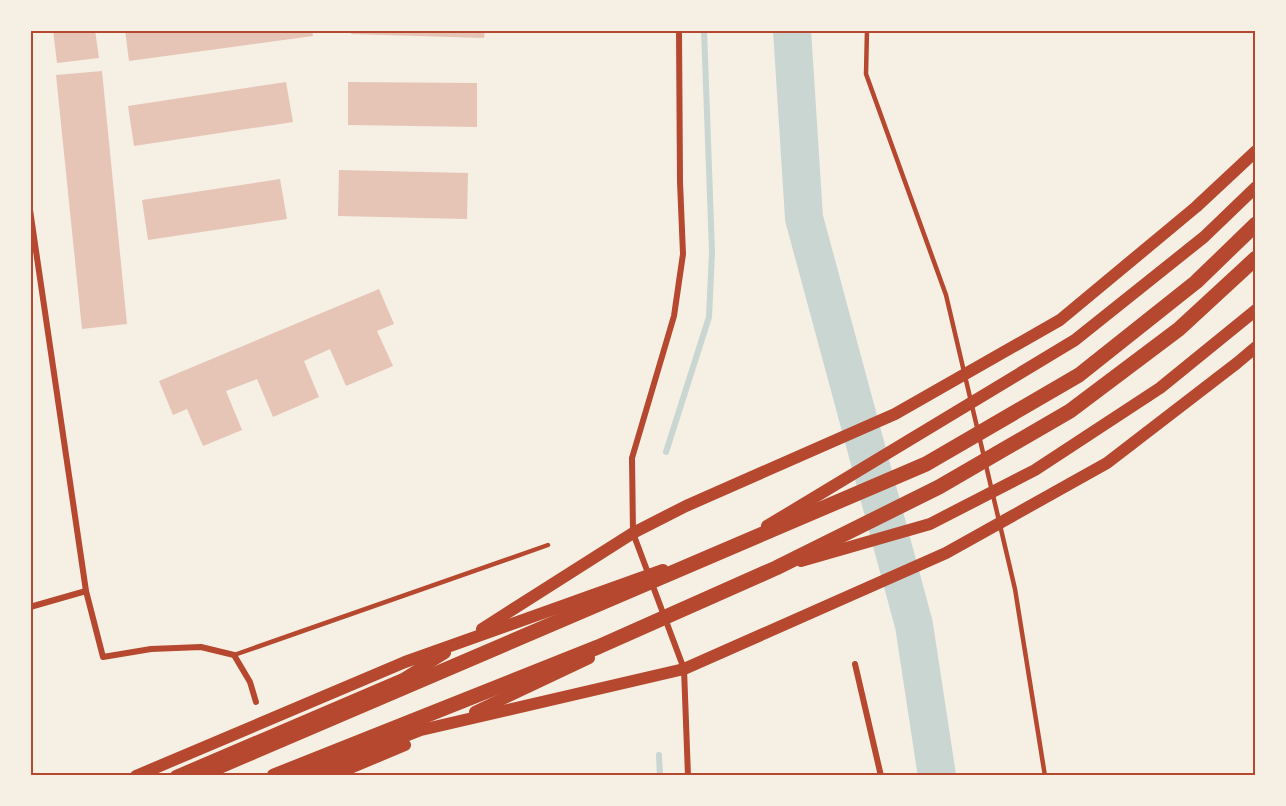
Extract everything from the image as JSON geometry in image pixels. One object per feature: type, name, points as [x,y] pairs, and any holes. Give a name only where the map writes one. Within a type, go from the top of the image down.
[{"type":"main road","points":[[176,776],[404,679],[633,533],[686,506],[895,414],[1060,320],[1196,207],[1256,151]]},
{"type":"main road","points":[[136,776],[405,662],[743,541],[1075,340],[1203,237],[1256,188]]},
{"type":"main road","points":[[197,776],[926,464],[1080,375],[1196,282],[1256,224]]},
{"type":"main road","points":[[331,776],[428,735],[939,487],[1070,411],[1179,328],[1256,258]]},
{"type":"main road","points":[[274,776],[598,647],[776,568],[930,524],[1035,470],[1160,388],[1256,310]]},
{"type":"main road","points":[[302,776],[421,730],[684,669],[946,553],[1107,463],[1256,346]]},
{"type":"street","points":[[679,30],[683,254],[674,316],[632,458],[633,533],[684,669],[688,776]]},
{"type":"street","points":[[30,210],[87,591],[103,657],[152,649],[201,647],[234,655],[250,682],[256,702]]},
{"type":"street","points":[[30,607],[87,591]]},
{"type":"street","points":[[855,664],[881,776]]},
{"type":"lane","points":[[867,30],[866,74],[949,306],[1015,589],[1045,776]]},
{"type":"lane","points":[[234,655],[548,545]]},
{"type":"building","points":[[53,30],[95,30],[99,58],[57,63]]},
{"type":"building","points":[[125,30],[312,30],[313,36],[129,61]]},
{"type":"building","points":[[351,30],[485,30],[484,38],[351,34]]},
{"type":"building","points":[[102,71],[127,324],[82,329],[56,75]]},
{"type":"building","points":[[286,82],[293,122],[134,146],[128,106]]},
{"type":"building","points":[[348,82],[477,83],[477,127],[348,125]]},
{"type":"building","points":[[339,170],[468,173],[467,219],[338,216]]},
{"type":"building","points":[[280,179],[287,219],[148,240],[142,200]]},
{"type":"building","points":[[379,289],[394,324],[377,331],[393,366],[346,386],[330,349],[304,361],[319,397],[273,417],[257,379],[226,391],[242,430],[203,446],[187,409],[173,415],[159,381]]},
{"type":"waterway","points":[[666,452],[709,317],[712,252],[704,30]]},
{"type":"waterway","points":[[792,30],[804,218],[914,625],[937,776]]},
{"type":"waterway","points":[[659,755],[660,776]]}]
